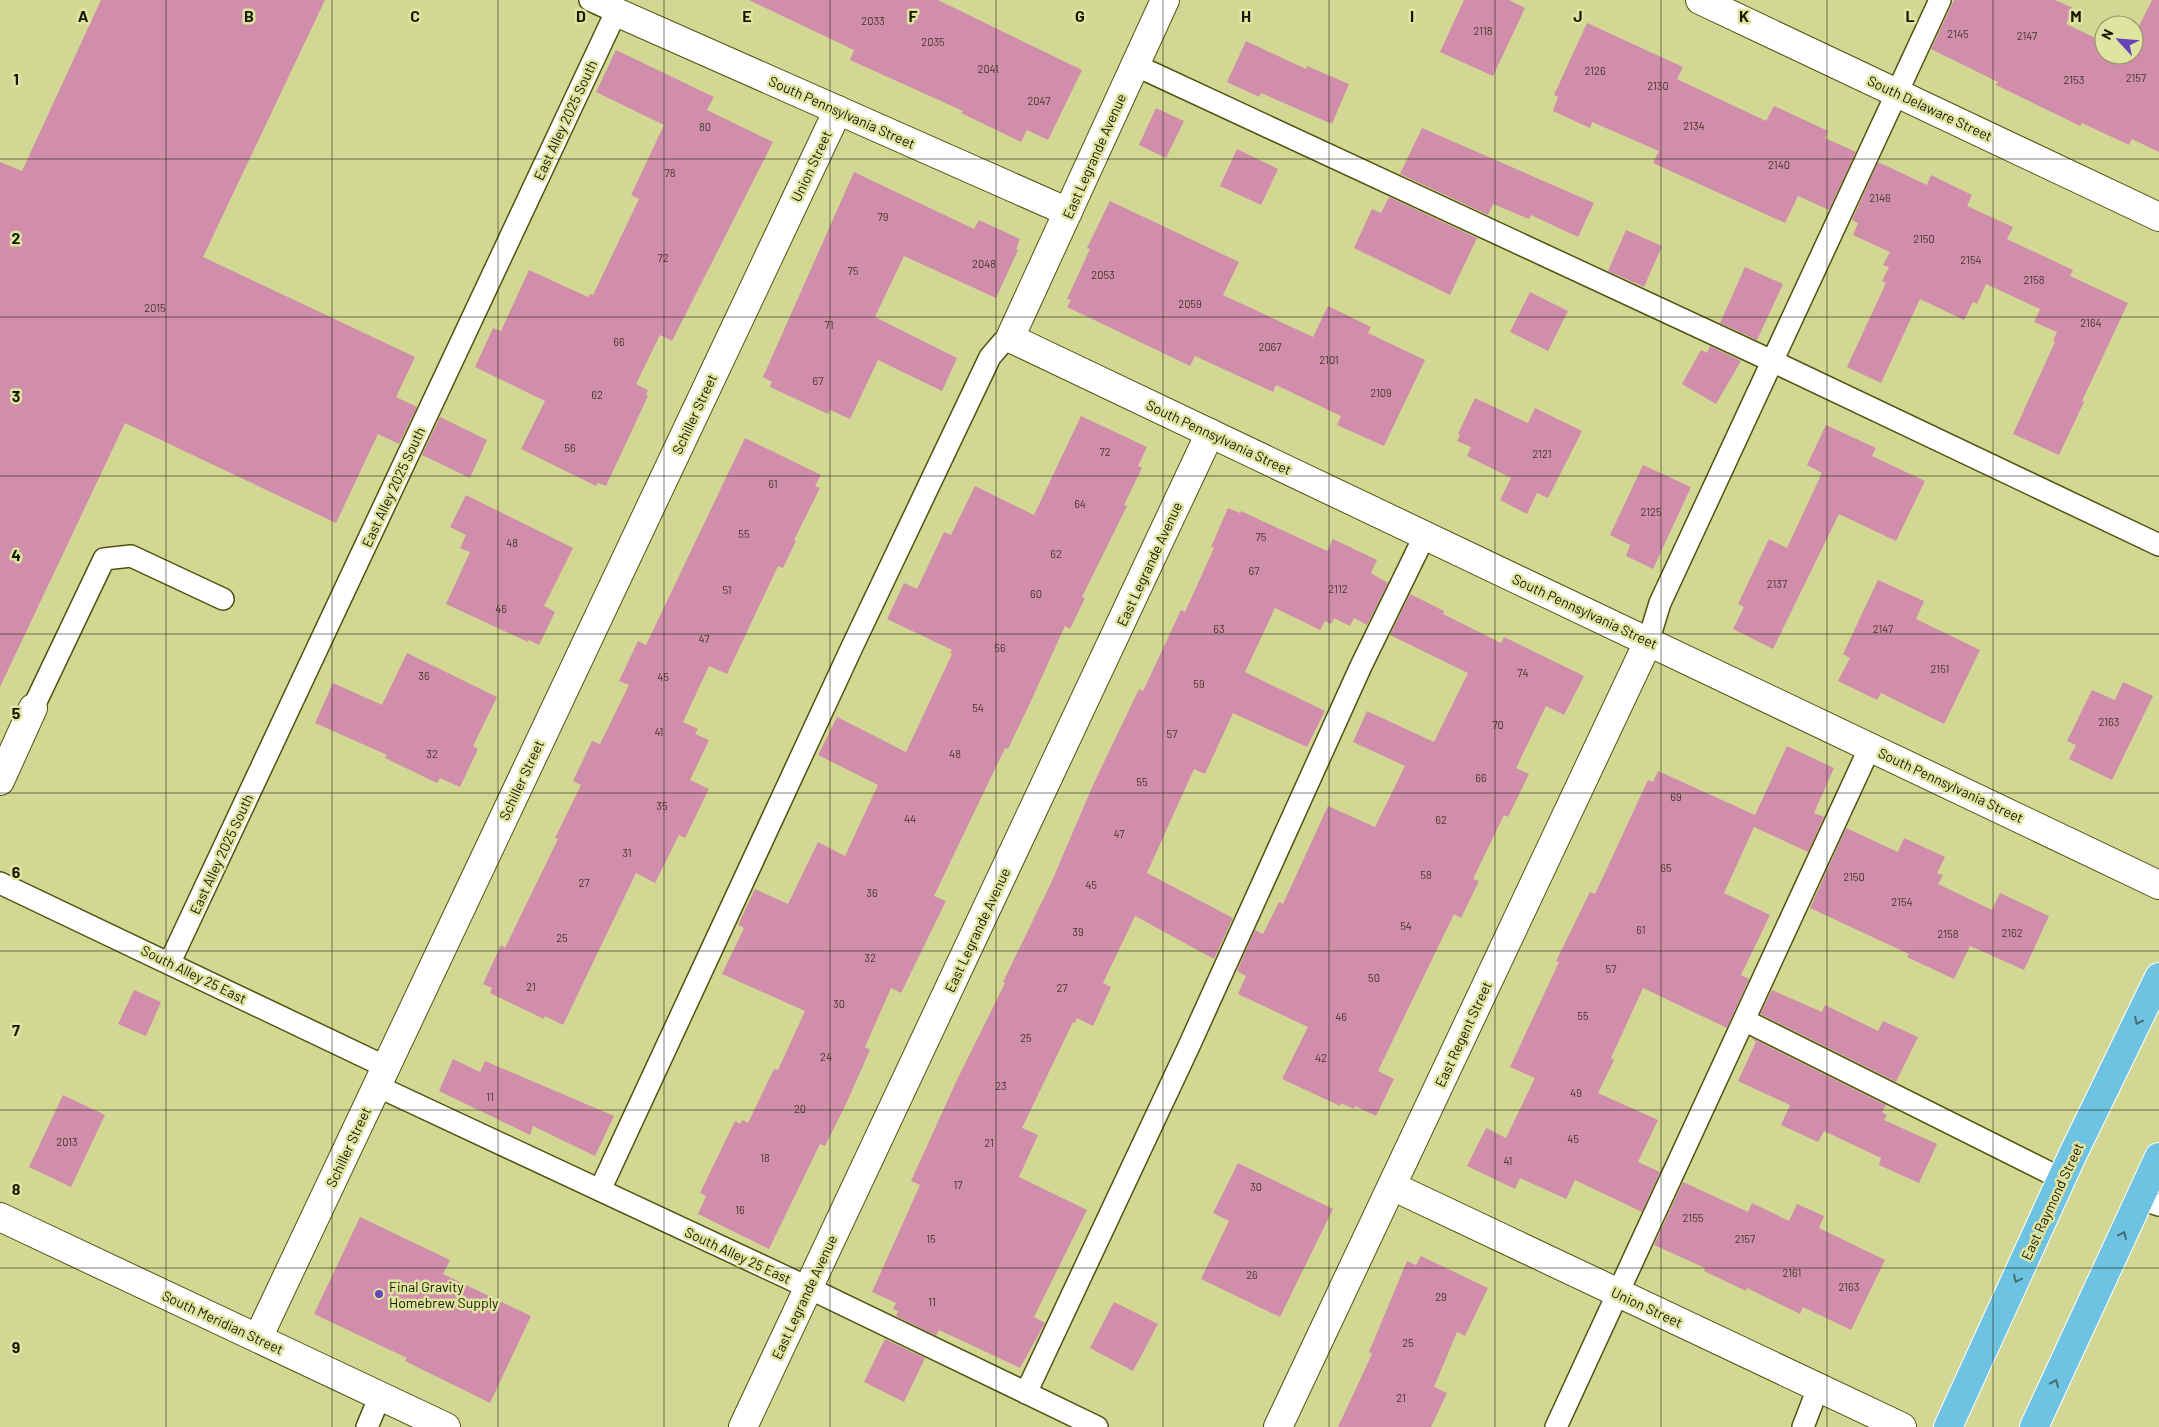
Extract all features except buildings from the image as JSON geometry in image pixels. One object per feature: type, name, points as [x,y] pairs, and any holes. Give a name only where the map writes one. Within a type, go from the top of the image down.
[{"type":"main road","name":"East Raymond Street","points":[[1948,1427],[2062,1179],[2159,977]]},
{"type":"main road","points":[[2034,1427],[2149,1202],[2159,1157]]},
{"type":"street","name":"East Legrande Avenue","points":[[1010,338],[1165,0]]},
{"type":"street","name":"South Delaware Street","points":[[1700,0],[2159,217]]},
{"type":"street","name":"South Pennsylvania Street","points":[[616,12],[1068,212]]},
{"type":"street","name":"Union Street","points":[[784,223],[838,110]]},
{"type":"street","name":"Schiller Street","points":[[258,1338],[784,223]]},
{"type":"street","name":"South Pennsylvania Street","points":[[1010,338],[2159,885]]},
{"type":"street","name":"East Legrande Avenue","points":[[743,1427],[1210,433]]},
{"type":"street","name":"East Regent Street","points":[[1278,1427],[1648,642]]},
{"type":"street","points":[[0,781],[33,708]]},
{"type":"street","name":"Union Street","points":[[1392,1186],[1902,1427]]},
{"type":"street","name":"South Meridian Street","points":[[0,1217],[446,1427]]},
{"type":"lane","points":[[590,0],[616,12]]},
{"type":"lane","points":[[1648,642],[1660,603],[1940,0]]},
{"type":"lane","name":"East Alley 2025 South","points":[[170,962],[616,12]]},
{"type":"lane","points":[[1135,65],[1772,361],[2159,546]]},
{"type":"lane","points":[[600,1190],[986,366],[1002,343],[1010,338]]},
{"type":"lane","points":[[1026,1393],[1189,1046],[1360,666],[1425,535]]},
{"type":"lane","points":[[33,708],[104,559],[131,556],[222,599]]},
{"type":"lane","points":[[1556,1427],[1870,747]]},
{"type":"lane","name":"South Alley 25 East","points":[[0,883],[170,962],[600,1190],[1097,1427]]},
{"type":"lane","points":[[1744,1020],[2062,1179]]},
{"type":"lane","points":[[1803,1427],[1818,1388]]},
{"type":"lane","points":[[367,1427],[380,1396]]},
{"type":"place","name":"Final Gravity Homebrew Supply","points":[[379,1294]]}]
